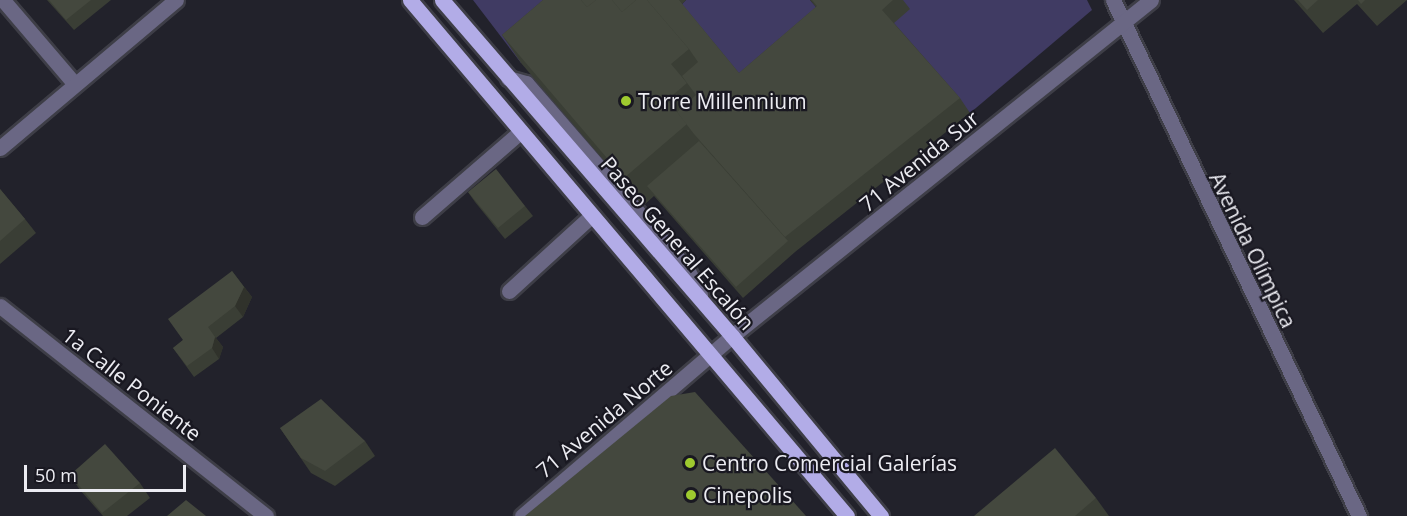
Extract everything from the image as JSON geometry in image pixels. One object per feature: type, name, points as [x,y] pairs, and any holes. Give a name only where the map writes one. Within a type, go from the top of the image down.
[{"type":"main road","points":[[410,0],[590,217],[713,354],[847,516]]},
{"type":"main road","name":"Paseo General Escalón","points":[[442,0],[732,336],[881,516]]},
{"type":"street","points":[[3,0],[74,83]]},
{"type":"street","points":[[0,148],[74,83],[176,0]]},
{"type":"street","name":"Avenida Olímpica","points":[[1113,0],[1359,516]]},
{"type":"street","name":"71 Avenida Sur","points":[[713,354],[732,336],[1152,0]]},
{"type":"street","points":[[422,217],[519,133]]},
{"type":"street","points":[[509,291],[590,217]]},
{"type":"street","name":"1a Calle Poniente","points":[[0,306],[266,516]]},
{"type":"street","name":"71 Avenida Norte","points":[[522,516],[713,354]]},
{"type":"shaded area","points":[[473,0],[594,0],[521,63]]},
{"type":"shaded area","points":[[686,0],[810,0],[828,21],[749,87],[681,5]]},
{"type":"shaded area","points":[[902,0],[1087,0],[1092,10],[970,113],[892,25]]},
{"type":"building","points":[[49,0],[91,0],[66,20]]},
{"type":"building","name":"Torre Millennium","points":[[543,0],[581,0],[587,7],[596,0],[612,0],[622,12],[636,0],[647,0],[689,49],[671,64],[687,83],[667,100],[687,124],[624,178],[502,35]]},
{"type":"building","points":[[581,0],[596,0],[587,7]]},
{"type":"building","points":[[612,0],[636,0],[622,12]]},
{"type":"building","points":[[647,0],[679,0],[739,73],[817,6],[812,0],[893,0],[882,10],[960,98],[785,237],[677,112],[696,95],[682,76],[698,62]]},
{"type":"building","points":[[1298,0],[1318,0],[1307,10]]},
{"type":"building","points":[[699,141],[788,241],[736,287],[647,186]]},
{"type":"building","points":[[496,169],[525,206],[498,228],[468,192]]},
{"type":"building","points":[[0,189],[25,219],[0,241]]},
{"type":"building","points":[[232,271],[244,287],[235,306],[208,327],[215,337],[212,348],[187,366],[173,348],[183,340],[168,319]]},
{"type":"building","name":"Centro Comercial Galerías","points":[[695,392],[806,516],[525,516],[671,396]]},
{"type":"building","points":[[321,399],[365,441],[325,471],[301,458],[280,428]]},
{"type":"building","points":[[105,444],[140,483],[102,513],[70,475]]},
{"type":"building","points":[[1055,448],[1096,498],[1075,516],[974,516]]},
{"type":"building","points":[[186,500],[206,516],[167,516]]},
{"type":"place","name":"Torre Millennium","points":[[626,101]]},
{"type":"place","name":"Centro Comercial Galerías","points":[[690,463]]},
{"type":"place","name":"Cinepolis","points":[[691,495]]}]
